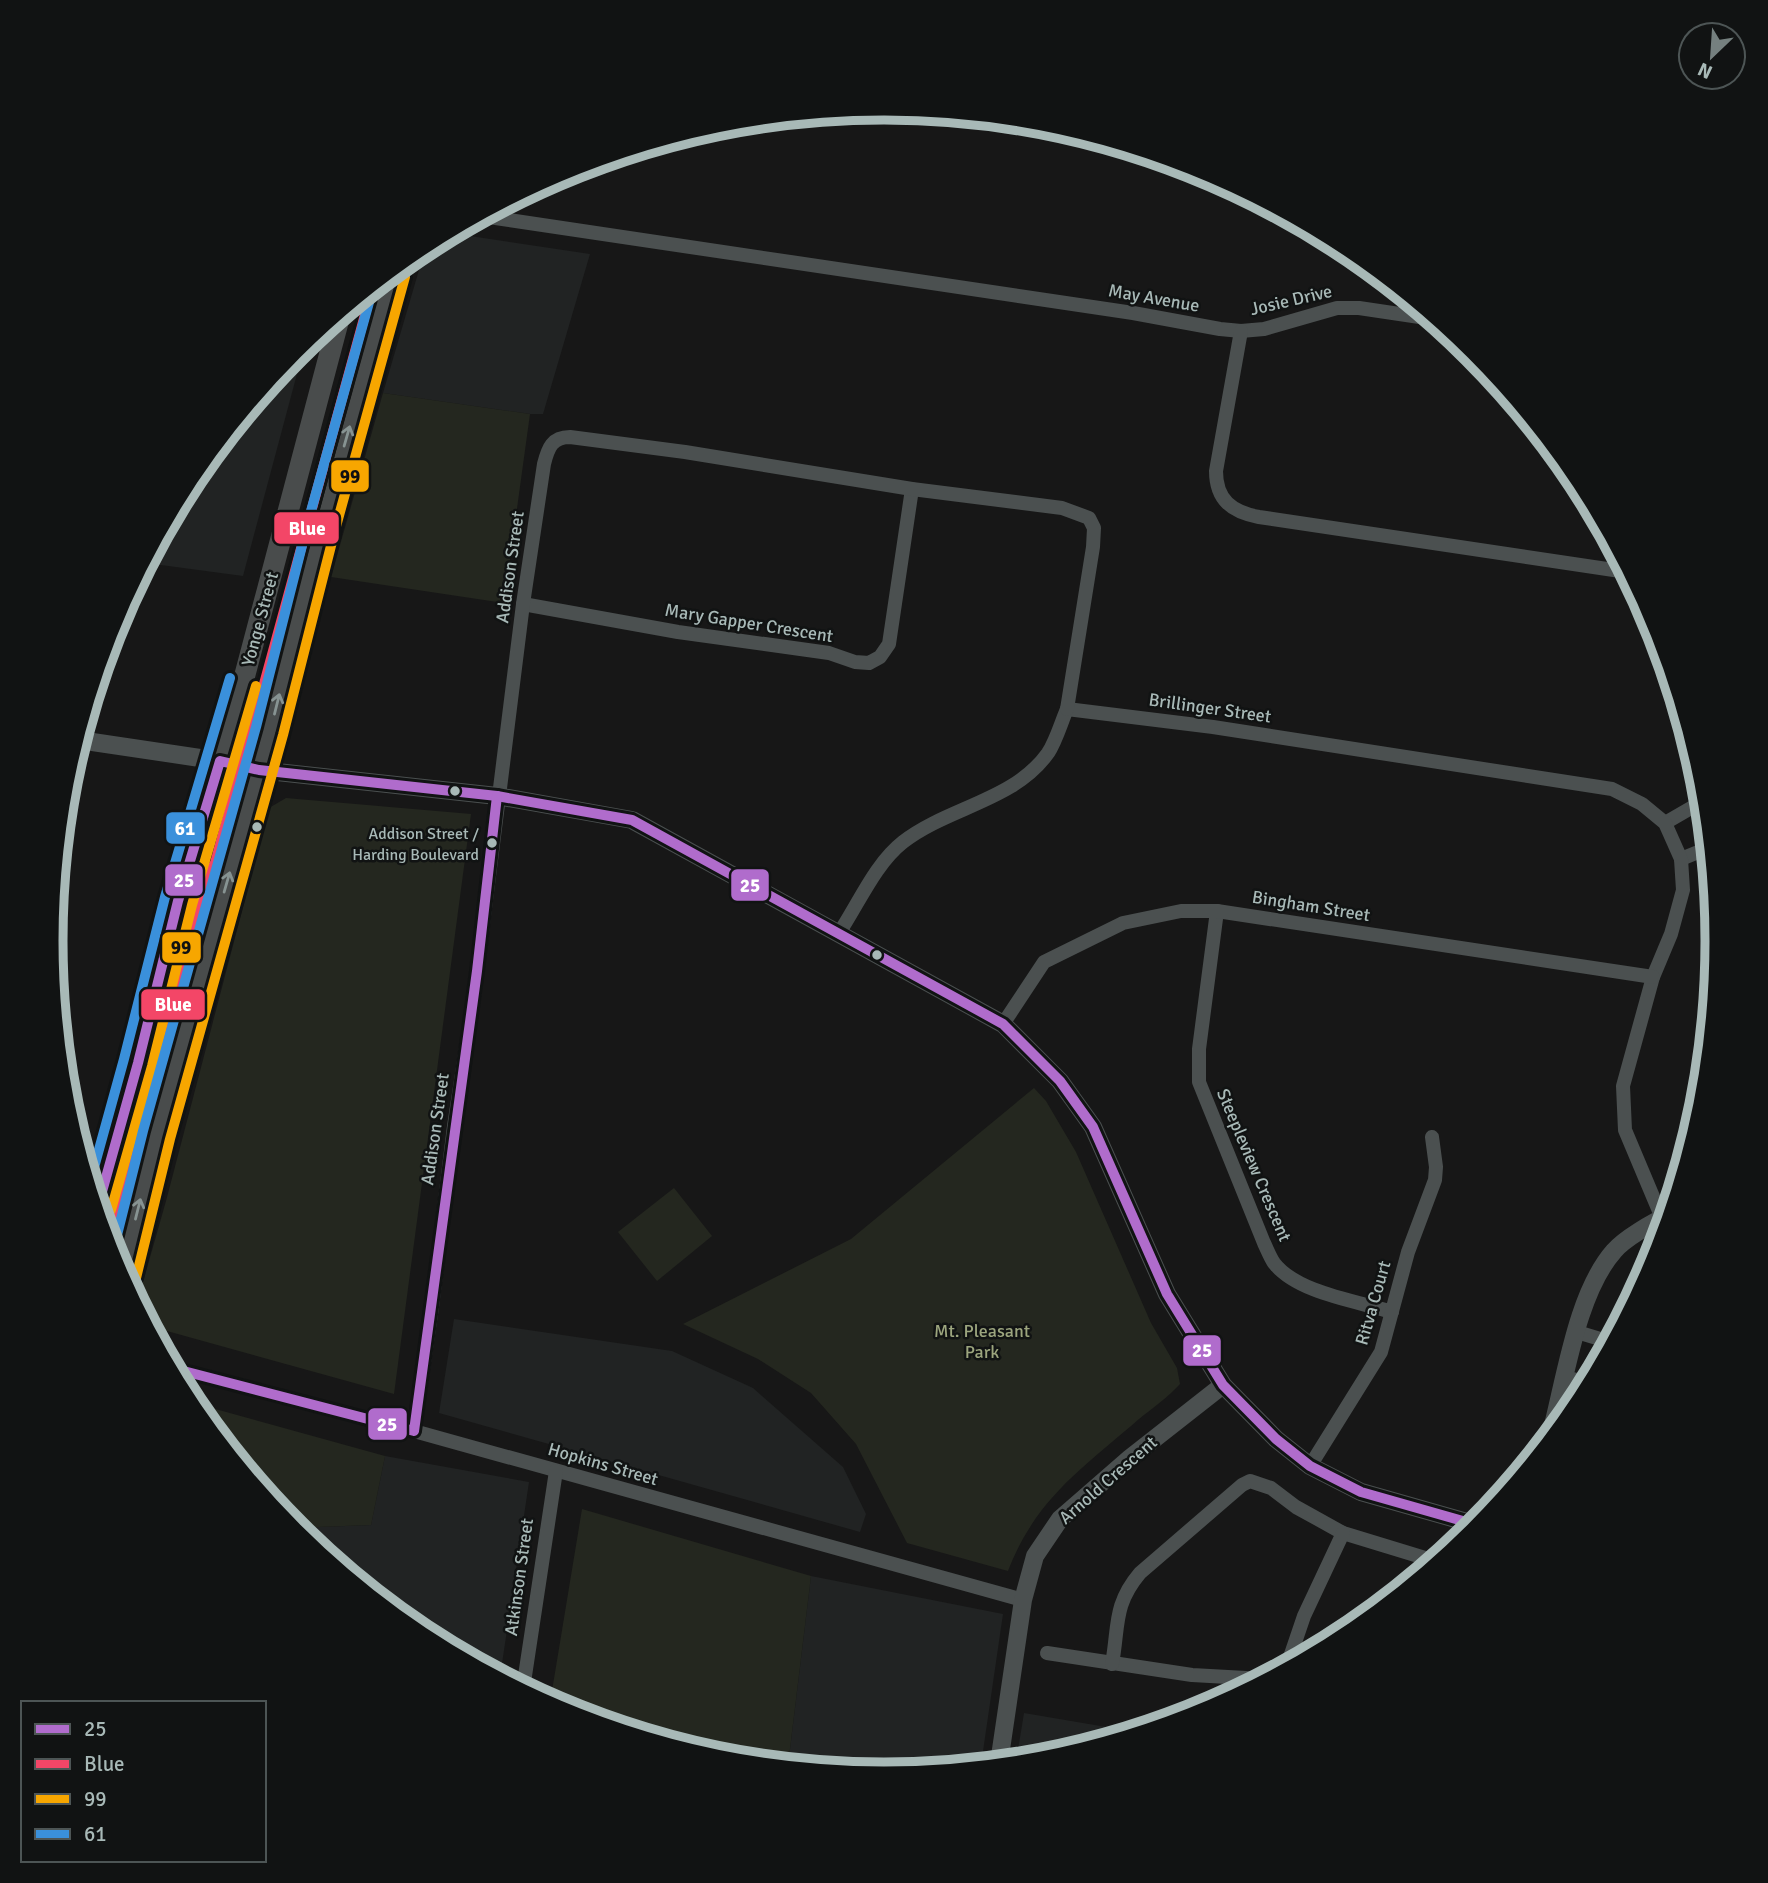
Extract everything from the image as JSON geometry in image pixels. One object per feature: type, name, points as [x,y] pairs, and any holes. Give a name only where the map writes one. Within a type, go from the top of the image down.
[{"type":"main road","name":"Yonge Street","points":[[126,1258],[156,1135],[259,769],[321,526],[388,287]]},
{"type":"main road","name":"Yonge Street","points":[[102,1190],[138,1063],[178,901],[220,761],[336,331]]},
{"type":"street","name":"May Avenue","points":[[496,218],[1241,331]]},
{"type":"street","name":"Josie Drive","points":[[1241,331],[1264,329],[1337,308],[1359,308],[1416,316]]},
{"type":"street","points":[[1241,331],[1216,471],[1216,485],[1221,498],[1233,508],[1259,517],[1616,571]]},
{"type":"street","name":"Addison Street","points":[[414,1432],[474,996],[523,604],[548,448],[561,438],[685,452],[912,489],[1062,508],[1089,518],[1093,523],[1093,547],[1066,709]]},
{"type":"street","name":"Mary Gapper Crescent","points":[[523,604],[678,632],[829,653],[855,662],[869,663],[880,657],[889,644],[912,489]]},
{"type":"street","points":[[839,933],[885,859],[923,828],[1015,785],[1049,752],[1066,709]]},
{"type":"street","name":"Brillinger Street","points":[[1066,709],[1213,727],[1587,784],[1612,789],[1642,804],[1665,823],[1681,859],[1683,890],[1671,934],[1653,977],[1623,1086],[1625,1130],[1660,1207]]},
{"type":"street","points":[[88,741],[259,769],[497,796],[632,820],[1003,1024],[1060,1081],[1093,1127],[1167,1294],[1223,1385],[1276,1439],[1310,1466],[1361,1492],[1465,1521]]},
{"type":"street","points":[[1665,823],[1693,807]]},
{"type":"street","points":[[1681,859],[1700,851]]},
{"type":"street","name":"Bingham Street","points":[[1003,1024],[1044,962],[1123,923],[1181,911],[1217,911],[1653,977]]},
{"type":"street","name":"Steepleview Crescent","points":[[1217,911],[1199,1049],[1199,1082],[1264,1243],[1274,1263],[1289,1277],[1332,1296],[1392,1312]]},
{"type":"street","name":"Ritva Court","points":[[1310,1466],[1381,1352],[1408,1252],[1435,1180],[1432,1137]]},
{"type":"street","points":[[1556,1413],[1587,1298],[1600,1272],[1615,1250],[1654,1224]]},
{"type":"street","points":[[1577,1332],[1602,1339]]},
{"type":"street","name":"Hopkins Street","points":[[185,1371],[1023,1600]]},
{"type":"street","points":[[1565,1377],[1578,1380]]},
{"type":"street","name":"Arnold Crescent","points":[[1000,1754],[1023,1600],[1035,1556],[1060,1519],[1130,1458],[1223,1385]]},
{"type":"street","name":"Atkinson Street","points":[[524,1680],[556,1471]]},
{"type":"street","points":[[1112,1664],[1120,1604],[1128,1587],[1140,1573],[1250,1481],[1271,1488],[1296,1507],[1343,1532],[1425,1559]]},
{"type":"street","points":[[1291,1655],[1304,1616],[1343,1532]]},
{"type":"street","points":[[1047,1653],[1192,1675],[1247,1678]]},
{"type":"shaded area","points":[[466,235],[590,254],[543,414],[383,393],[421,264],[428,259]]},
{"type":"shaded area","points":[[299,365],[243,576],[155,564],[201,485],[267,400]]},
{"type":"shaded area","points":[[454,1319],[672,1351],[753,1388],[843,1467],[866,1514],[860,1532],[439,1413]]},
{"type":"shaded area","points":[[385,1456],[529,1482],[501,1668],[473,1653],[384,1593],[309,1527],[371,1525]]},
{"type":"shaded area","points":[[811,1576],[1003,1614],[982,1756],[938,1761],[884,1762],[830,1761],[789,1756]]},
{"type":"shaded area","points":[[1024,1713],[1117,1729],[1044,1747],[1018,1751]]},
{"type":"green space","points":[[383,393],[530,414],[504,603],[331,577]]},
{"type":"green space","points":[[286,798],[471,814],[394,1394],[161,1329],[141,1290],[269,808]]},
{"type":"green space","name":"Mt. Pleasant Park","points":[[1034,1088],[1046,1101],[1076,1152],[1151,1323],[1177,1368],[1180,1384],[1063,1486],[1032,1523],[1008,1571],[907,1543],[856,1444],[811,1393],[758,1359],[683,1324],[851,1239]]},
{"type":"green space","points":[[674,1188],[712,1236],[657,1281],[618,1232]]},
{"type":"green space","points":[[208,1407],[385,1456],[371,1525],[309,1527],[267,1483]]},
{"type":"green space","points":[[582,1509],[811,1576],[789,1756],[724,1747],[672,1735],[620,1719],[552,1692]]},
{"type":"transit line","name":"99","points":[[136,1278],[170,1139],[283,735],[335,530],[405,277]]},
{"type":"transit line","name":"61","points":[[117,1234],[369,302]]},
{"type":"transit line","name":"Blue","points":[[114,1225],[208,873],[215,863],[368,303]]},
{"type":"transit line","name":"61","points":[[95,1165],[165,897],[230,678]]},
{"type":"transit line","name":"99","points":[[111,1210],[152,1066],[192,905],[256,686]]},
{"type":"transit line","name":"25","points":[[102,1190],[138,1063],[178,901],[220,761],[259,770],[497,796],[632,820],[1003,1024],[1060,1081],[1093,1127],[1167,1294],[1223,1385],[1276,1439],[1310,1466],[1361,1492],[1465,1522]]},
{"type":"transit line","name":"25","points":[[185,1371],[414,1431],[477,971],[497,796]]},
{"type":"place","name":"Addison Street / Harding Boulevard","points":[[492,843]]}]
